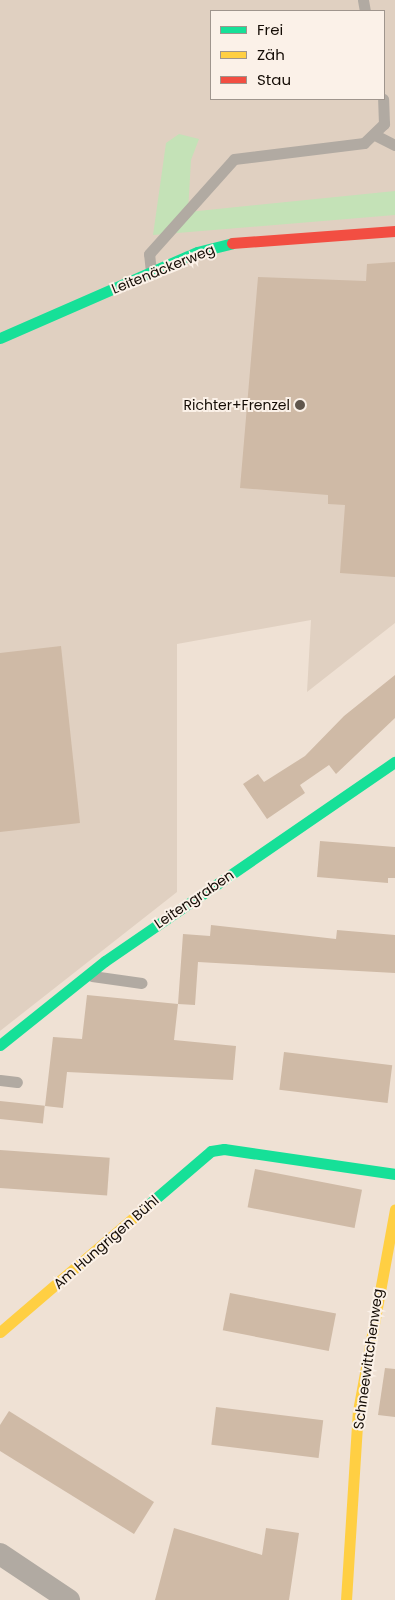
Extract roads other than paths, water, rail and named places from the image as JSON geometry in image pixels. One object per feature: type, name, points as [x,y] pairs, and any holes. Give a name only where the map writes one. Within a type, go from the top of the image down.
[{"type":"street","name":"Leitenäckerweg","points":[[0,338],[152,272],[238,241],[395,231]]},
{"type":"street","name":"Leitengraben","points":[[0,1045],[86,975],[395,762]]},
{"type":"street","name":"Am Hungrigen Bühl","points":[[0,1332],[211,1151],[224,1149],[395,1174]]},
{"type":"street","name":"Schneewittchenweg","points":[[346,1600],[358,1411],[395,1208]]},
{"type":"street","points":[[0,1554],[69,1600]]},
{"type":"lane","points":[[152,272],[149,254],[234,159],[364,143],[377,136],[384,124],[383,100]]},
{"type":"lane","points":[[377,136],[395,145]]},
{"type":"lane","points":[[86,975],[142,982]]},
{"type":"lane","points":[[0,1080],[18,1082]]},
{"type":"place","name":"Richter+Frenzel","points":[[300,405]]}]
